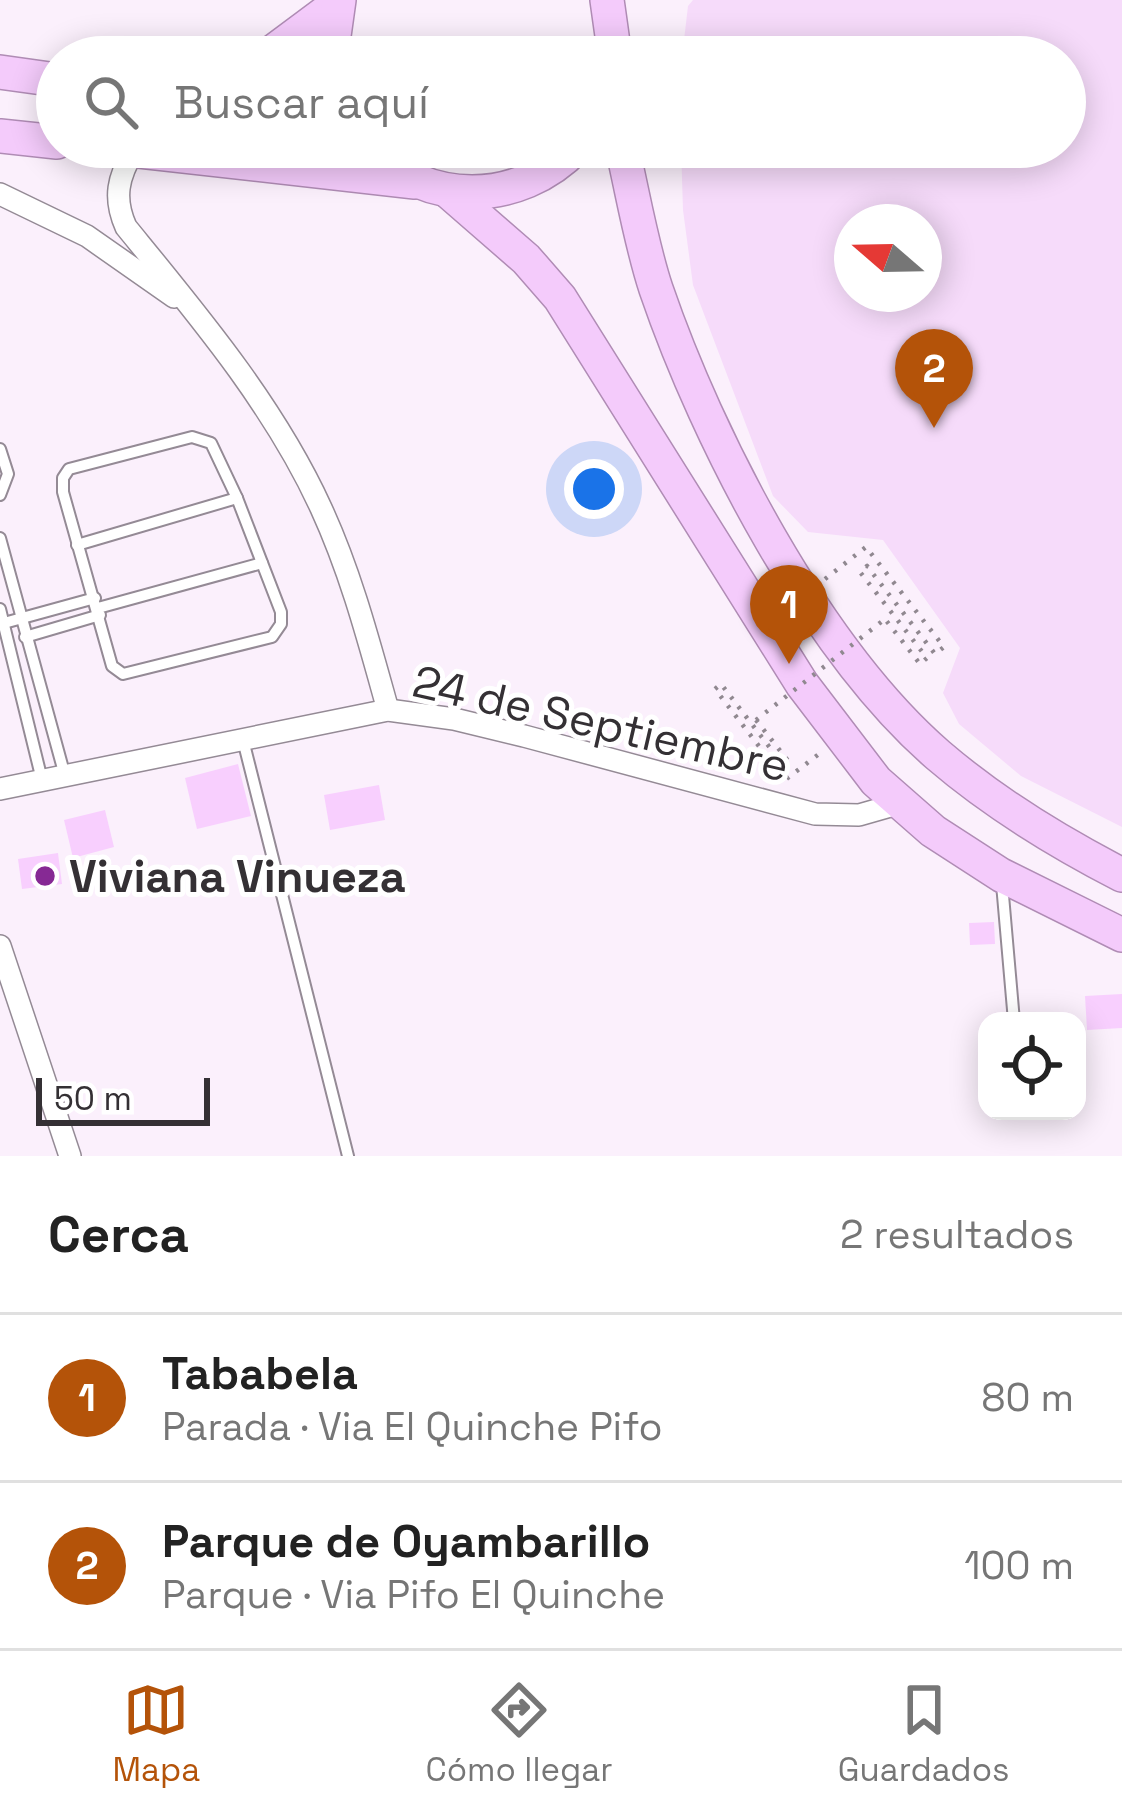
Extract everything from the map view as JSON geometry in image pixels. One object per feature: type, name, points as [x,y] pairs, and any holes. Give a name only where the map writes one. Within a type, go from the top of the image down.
[{"type":"highway","points":[[607,0],[614,36]]},
{"type":"highway","points":[[293,36],[338,2]]},
{"type":"highway","points":[[334,36],[338,2]]},
{"type":"highway","points":[[0,72],[36,77]]},
{"type":"highway","points":[[0,136],[36,140]]},
{"type":"highway","points":[[289,168],[484,194],[525,184],[552,168]]},
{"type":"highway","points":[[391,168],[415,182]]},
{"type":"highway","points":[[627,168],[654,283],[686,371],[765,528],[835,637],[935,753],[1003,807],[1122,875]]},
{"type":"highway","points":[[449,192],[526,259],[560,298],[795,674],[876,781],[933,831],[1001,875],[1122,935]]},
{"type":"street","points":[[119,168],[120,213],[126,227],[194,311],[286,444],[321,508],[359,606],[388,710]]},
{"type":"street","points":[[0,194],[87,236],[194,311]]},
{"type":"street","name":"24 de Septiembre","points":[[0,789],[388,710],[524,736],[815,814],[860,815],[901,803]]},
{"type":"street","points":[[0,946],[70,1156]]},
{"type":"lane","points":[[192,437],[211,443],[237,498],[281,612],[281,625],[272,638],[124,674],[112,666],[63,491],[69,469],[192,437]]},
{"type":"lane","points":[[0,449],[8,475],[0,495]]},
{"type":"lane","points":[[77,544],[237,498]]},
{"type":"lane","points":[[0,538],[28,636],[54,778]]},
{"type":"lane","points":[[4,623],[98,607],[262,563]]},
{"type":"lane","points":[[10,641],[98,607]]},
{"type":"lane","points":[[0,609],[54,778]]},
{"type":"lane","points":[[243,740],[348,1156]]},
{"type":"lane","points":[[1001,875],[1013,1012]]},
{"type":"path","points":[[807,593],[866,547],[944,647],[935,654],[867,566],[860,572],[927,658],[920,664],[885,619],[756,720],[789,762],[784,766],[721,684],[715,689],[785,780],[842,736]]},
{"type":"shaded area","points":[[693,0],[1122,0],[1122,827],[1021,776],[959,724],[943,693],[960,648],[883,540],[808,532],[773,496],[693,285],[683,210],[682,168],[1086,168],[1086,36],[684,36]]},
{"type":"building","points":[[238,764],[251,816],[197,829],[185,778]]},
{"type":"building","points":[[379,785],[385,820],[330,830],[324,795]]},
{"type":"building","points":[[105,810],[114,847],[73,858],[64,820]]},
{"type":"building","points":[[58,853],[62,884],[22,889],[18,859]]},
{"type":"building","points":[[994,922],[995,944],[970,945],[969,923]]},
{"type":"building","points":[[1122,994],[1122,1028],[1087,1030],[1085,996]]},
{"type":"place","name":"Parque de Oyambarillo","points":[[934,428]]},
{"type":"place","name":"Tababela","points":[[789,664]]},
{"type":"place","name":"Viviana Vinueza","points":[[45,876]]}]
